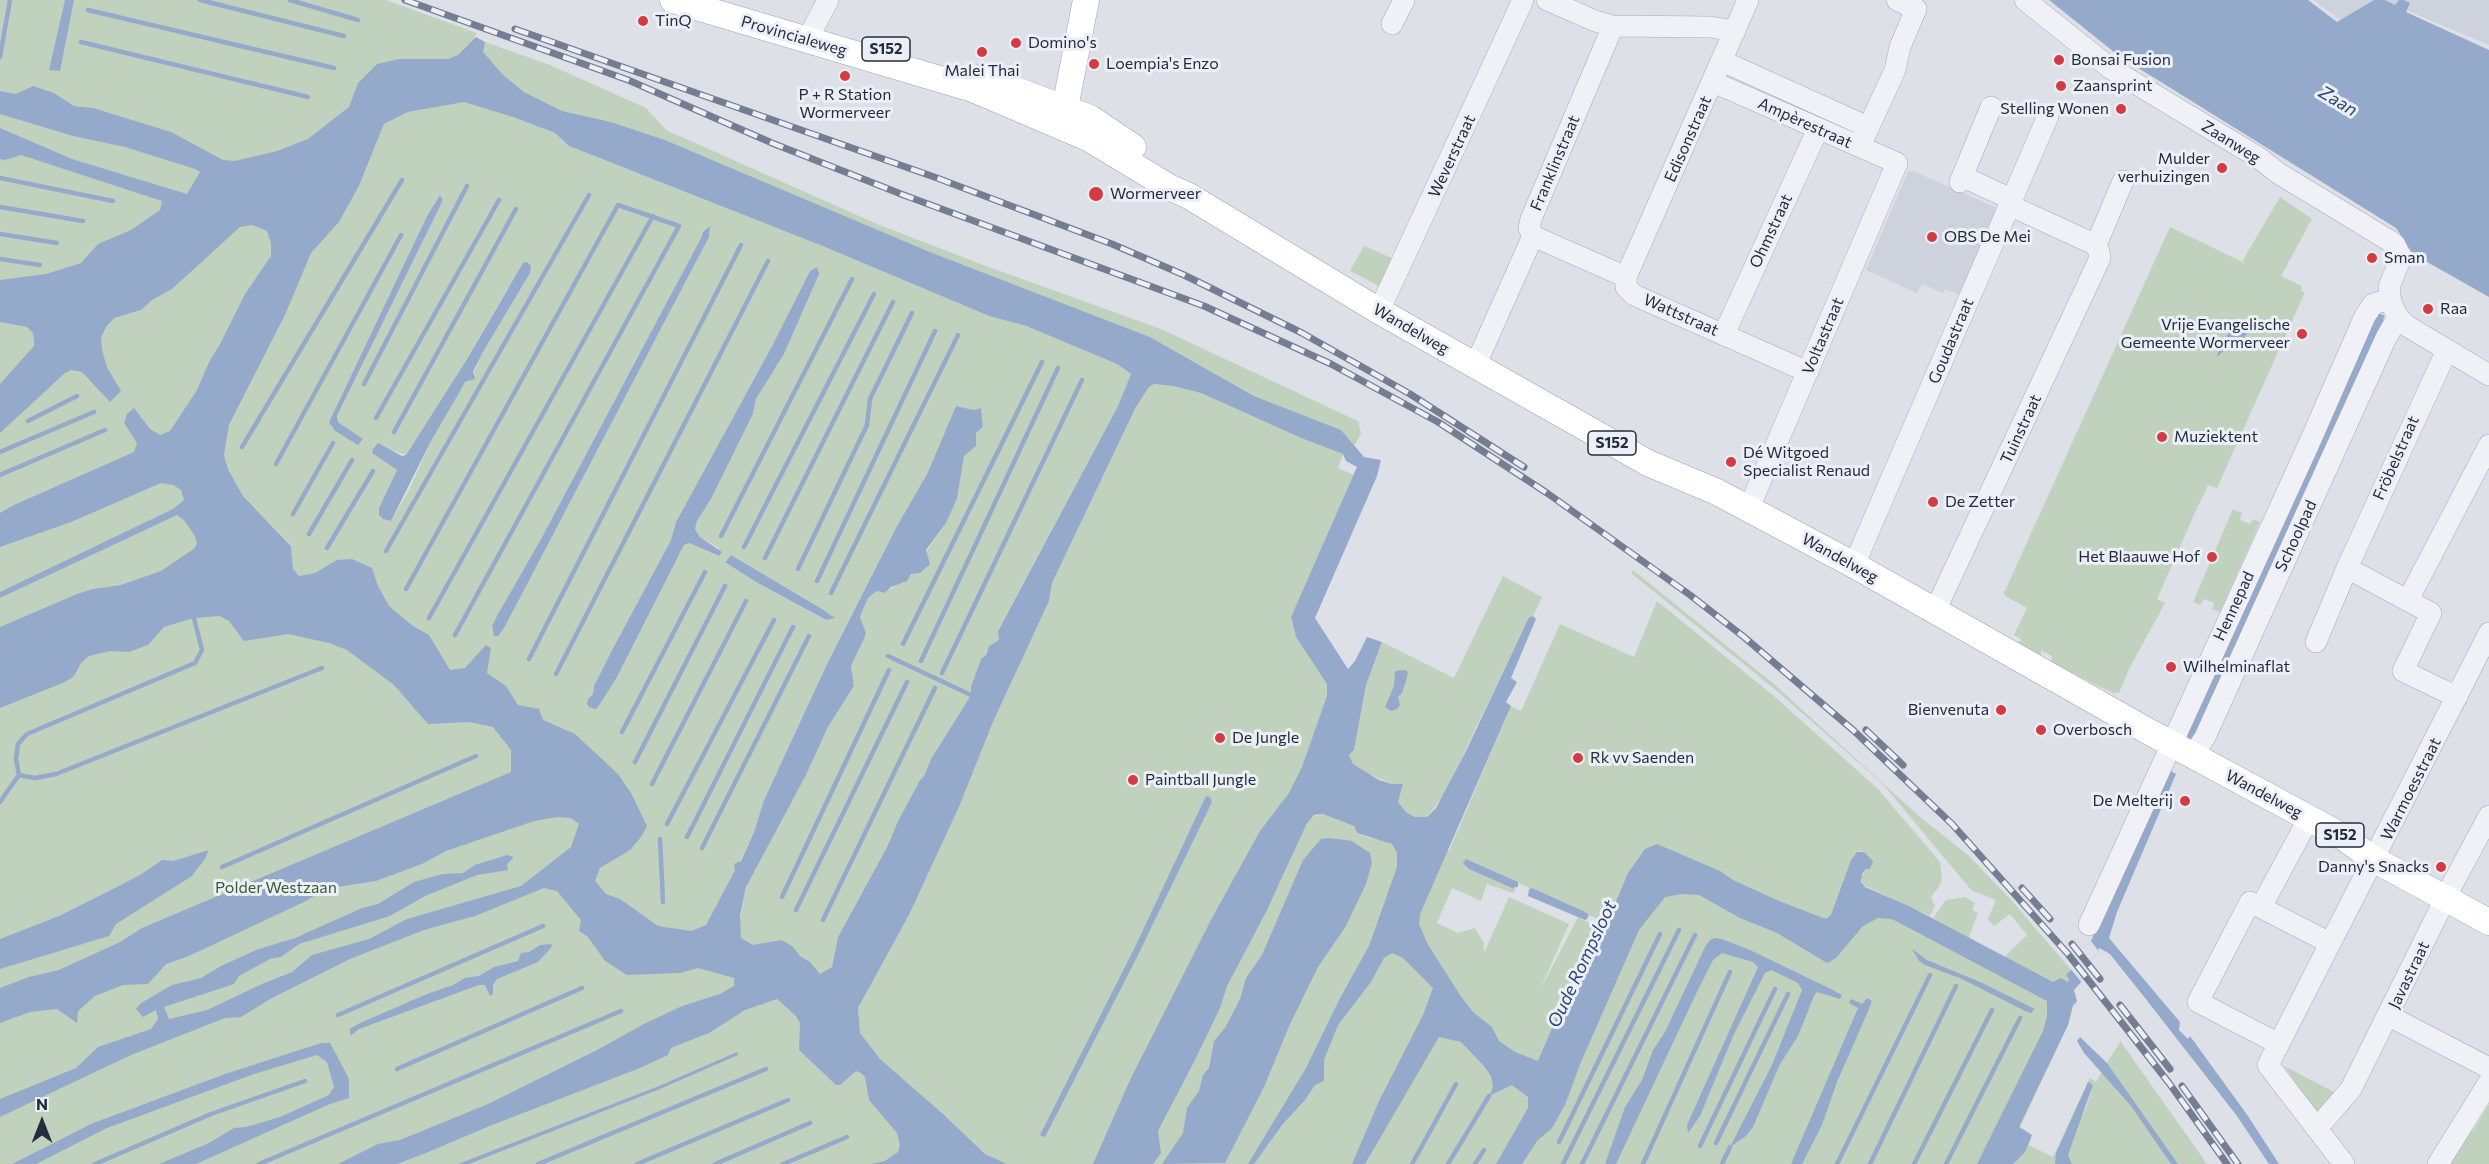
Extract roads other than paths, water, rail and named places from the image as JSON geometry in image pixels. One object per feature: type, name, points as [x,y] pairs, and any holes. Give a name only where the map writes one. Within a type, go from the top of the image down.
[{"type":"main road","name":"Provincialeweg","points":[[673,0],[995,81],[1054,110]]},
{"type":"main road","name":"Provincialeweg","points":[[723,0],[811,33]]},
{"type":"main road","points":[[1054,110],[1071,0]]},
{"type":"main road","points":[[1054,110],[1086,0]]},
{"type":"main road","name":"Wandelweg","points":[[1054,110],[1090,118],[1160,165],[1190,196],[1379,311],[1475,366],[1648,463],[1749,508],[2182,750],[2309,818],[2375,860],[2489,922]]},
{"type":"street","points":[[811,33],[828,0]]},
{"type":"street","points":[[1392,24],[1404,0]]},
{"type":"street","name":"Weverstraat","points":[[1379,311],[1523,0]]},
{"type":"street","points":[[1547,0],[1595,21],[1613,26],[1710,27],[1735,31]]},
{"type":"street","name":"Edisonstraat","points":[[1626,277],[1748,0]]},
{"type":"street","name":"Zaanweg","points":[[2025,0],[2110,68],[2259,158],[2278,173],[2395,245],[2401,257],[2390,283],[2394,308]]},
{"type":"street","points":[[1864,137],[1895,70],[1906,5]]},
{"type":"street","name":"Franklinstraat","points":[[1475,366],[1533,236],[1529,228],[1531,219],[1613,26]]},
{"type":"street","name":"Ampèrestraat","points":[[1722,61],[1864,137],[1897,163]]},
{"type":"street","name":"Ampèrestraat","points":[[1713,82],[1818,129],[1864,137]]},
{"type":"street","points":[[1991,107],[1965,181],[2096,245]]},
{"type":"street","name":"Goudastraat","points":[[1854,566],[2048,116]]},
{"type":"street","name":"Ohmstraat","points":[[1724,334],[1818,129]]},
{"type":"street","name":"Voltastraat","points":[[1749,508],[1897,163]]},
{"type":"street","name":"Tuinstraat","points":[[1935,611],[2100,258],[2096,245],[2123,181]]},
{"type":"street","name":"Wattstraat","points":[[1533,236],[1626,277],[1626,287],[1634,295],[1808,372]]},
{"type":"street","name":"Hennepad","points":[[2089,925],[2182,750],[2364,316],[2373,304],[2394,308]]},
{"type":"street","points":[[2394,308],[2407,326],[2489,375]]},
{"type":"street","name":"Schoolpad","points":[[2182,750],[2205,737],[2386,338],[2394,308]]},
{"type":"street","name":"Fröbelstraat","points":[[2316,642],[2347,568],[2447,350]]},
{"type":"street","points":[[2408,600],[2489,445]]},
{"type":"street","points":[[2347,568],[2431,613],[2403,670],[2457,697]]},
{"type":"street","name":"Warmoesstraat","points":[[2318,1127],[2268,1065],[2375,860],[2489,633]]},
{"type":"street","name":"Javastraat","points":[[2318,1127],[2351,1089],[2489,816]]},
{"type":"street","points":[[2261,907],[2309,818]]},
{"type":"street","points":[[2279,1044],[2198,1002],[2250,902],[2330,943]]},
{"type":"street","points":[[2389,1016],[2489,1068]]},
{"type":"street","points":[[2438,1164],[2489,1082]]},
{"type":"street","points":[[2318,1127],[2344,1164]]},
{"type":"water","points":[[65,0],[74,0],[60,71],[49,70]]},
{"type":"water","name":"Zaan","points":[[2049,0],[2308,0],[2337,22],[2374,0],[2385,0],[2395,5],[2399,0],[2404,0],[2410,3],[2406,12],[2489,50],[2489,297],[2413,254],[2396,228],[2119,56]]},
{"type":"water","points":[[476,37],[485,42],[483,52],[503,75],[524,92],[562,111],[611,122],[665,140],[930,252],[1150,337],[1254,396],[1341,430],[1364,457],[1381,460],[1377,476],[1315,618],[1348,669],[1355,661],[1367,637],[1382,642],[1366,685],[1354,750],[1349,755],[1353,764],[1379,780],[1392,784],[1403,784],[1398,802],[1406,812],[1415,817],[1427,817],[1436,808],[1466,751],[1529,617],[1533,616],[1536,619],[1511,678],[1517,682],[1506,702],[1511,706],[1420,914],[1419,924],[1427,943],[1460,995],[1473,1012],[1492,1027],[1499,1041],[1515,1052],[1538,1061],[1561,1007],[1576,988],[1595,951],[1628,873],[1645,849],[1657,844],[1720,871],[1733,880],[1779,901],[1826,919],[1831,915],[1851,860],[1857,852],[1864,852],[1873,861],[1870,869],[1866,869],[1862,874],[1861,882],[1865,887],[1909,906],[2053,982],[2061,978],[2068,982],[2066,975],[2078,962],[2082,954],[2080,949],[2091,941],[2166,768],[2176,774],[2117,912],[2109,938],[2180,1022],[2179,1030],[2188,1039],[2190,1036],[2248,1116],[2279,1164],[2269,1164],[2237,1116],[2145,998],[2110,954],[2099,948],[2100,953],[2091,959],[2091,965],[2081,978],[2083,980],[2074,990],[2077,1001],[2073,1005],[2068,1025],[2019,1127],[2032,1135],[2025,1152],[2013,1164],[1977,1164],[2043,1031],[2047,1016],[2047,1001],[1892,919],[1878,918],[1863,926],[1836,958],[1827,963],[1777,933],[1740,918],[1699,895],[1682,894],[1665,897],[1639,930],[1581,1062],[1565,1105],[1552,1128],[1537,1141],[1522,1164],[1496,1164],[1528,1108],[1528,1097],[1512,1085],[1489,1096],[1493,1087],[1491,1076],[1484,1066],[1461,1042],[1439,1037],[1365,1164],[1352,1164],[1379,1101],[1423,1015],[1433,988],[1403,958],[1392,953],[1384,958],[1371,982],[1338,1025],[1324,1060],[1324,1081],[1315,1085],[1254,1164],[1248,1164],[1306,1068],[1339,1000],[1369,946],[1397,867],[1397,853],[1392,844],[1357,833],[1354,826],[1323,814],[1314,815],[1307,823],[1266,912],[1227,986],[1220,1008],[1158,1131],[1161,1153],[1153,1164],[1093,1164],[1130,1080],[1212,918],[1260,831],[1289,793],[1302,767],[1327,696],[1327,684],[1296,637],[1291,617],[1357,467],[1346,461],[1343,454],[1301,438],[1201,393],[1154,384],[1149,387],[1136,407],[1052,583],[1049,601],[993,722],[959,807],[909,915],[858,1008],[860,1033],[880,1059],[985,1154],[1007,1164],[871,1164],[885,1161],[898,1152],[900,1145],[897,1133],[869,1100],[865,1077],[861,1073],[856,1071],[840,1085],[836,1085],[799,1050],[800,1023],[796,1016],[777,999],[745,1010],[709,1033],[671,1048],[668,1055],[640,1068],[397,1164],[338,1164],[378,1144],[400,1140],[488,1104],[644,1024],[682,1006],[720,994],[734,986],[734,978],[698,968],[680,973],[627,975],[605,961],[588,937],[579,931],[581,920],[557,891],[544,888],[475,916],[424,930],[350,959],[272,998],[241,1017],[225,1018],[131,1055],[0,1117],[0,1099],[76,1068],[98,1047],[151,1029],[158,1019],[156,1010],[143,1017],[136,1009],[141,1003],[172,985],[201,978],[256,950],[295,938],[362,908],[378,904],[414,882],[442,874],[463,873],[475,865],[507,855],[514,857],[507,864],[508,870],[477,875],[425,896],[390,916],[299,944],[281,957],[270,959],[239,976],[234,984],[164,1007],[169,1019],[207,1010],[292,972],[312,955],[369,939],[407,919],[521,886],[571,847],[579,824],[571,818],[557,817],[534,821],[446,851],[422,864],[376,881],[325,889],[306,901],[189,956],[166,964],[148,984],[123,985],[95,996],[78,1011],[77,1023],[57,1009],[30,1012],[0,1023],[0,988],[29,977],[59,970],[120,942],[142,928],[511,772],[511,750],[493,727],[469,722],[428,724],[394,685],[347,650],[329,643],[288,634],[244,641],[229,621],[220,616],[194,618],[164,627],[148,645],[129,652],[110,651],[89,656],[81,663],[74,676],[65,682],[0,708],[0,627],[77,594],[121,585],[161,571],[195,548],[197,543],[184,520],[177,515],[0,598],[0,592],[173,509],[184,500],[181,490],[173,485],[161,483],[71,522],[0,547],[0,513],[134,452],[137,443],[124,423],[127,414],[134,408],[150,429],[160,435],[170,431],[197,390],[245,294],[271,256],[271,243],[267,231],[252,225],[240,227],[172,289],[152,300],[141,310],[114,318],[106,327],[101,338],[107,367],[121,391],[110,402],[82,372],[71,370],[0,433],[0,384],[34,346],[34,340],[33,333],[27,327],[0,322],[0,280],[46,274],[81,263],[98,244],[131,230],[160,210],[162,201],[21,155],[5,160],[0,159],[0,128],[72,159],[187,194],[200,172],[125,147],[73,136],[0,114],[0,91],[16,94],[33,86],[54,93],[74,106],[93,108],[171,132],[223,160],[235,161],[277,151],[308,139],[349,107],[358,83],[377,64],[399,59],[448,59],[458,55]],"holes":[[[464,102],[555,133],[569,146],[825,247],[989,316],[1026,326],[1117,364],[1131,374],[1118,406],[998,631],[999,640],[989,646],[986,655],[981,659],[971,687],[971,695],[931,759],[838,937],[832,967],[820,974],[810,962],[782,940],[753,945],[741,938],[740,916],[746,887],[806,775],[828,727],[854,686],[851,666],[866,633],[860,617],[868,598],[877,591],[885,593],[891,587],[907,581],[911,574],[920,573],[930,564],[926,550],[946,523],[957,499],[964,456],[976,446],[976,433],[983,427],[981,408],[974,410],[956,406],[927,474],[897,526],[828,662],[764,800],[754,832],[741,861],[734,864],[735,870],[706,925],[691,931],[658,926],[620,899],[606,894],[595,881],[600,868],[630,850],[647,826],[631,793],[618,774],[575,734],[543,720],[539,709],[518,705],[506,686],[487,673],[491,648],[486,645],[465,668],[450,670],[429,635],[413,626],[389,606],[378,586],[372,568],[352,559],[337,560],[315,573],[299,576],[293,569],[291,546],[243,496],[228,469],[224,455],[229,425],[285,315],[311,253],[339,222],[359,186],[384,124],[408,112]]]},
{"type":"water","points":[[440,195],[443,200],[337,416],[338,422],[363,439],[358,445],[335,431],[329,422],[427,216]]},
{"type":"water","points":[[710,226],[709,237],[504,628],[498,636],[494,636],[492,626],[498,614],[541,539],[703,232]]},
{"type":"water","points":[[527,262],[531,266],[530,273],[483,352],[473,372],[475,379],[465,382],[431,441],[391,521],[383,519],[379,515],[379,508],[397,470],[372,453],[373,449],[378,443],[402,456],[406,455],[467,359],[523,263]]},
{"type":"water","points":[[817,267],[819,274],[784,354],[756,399],[753,414],[711,499],[697,521],[695,529],[700,537],[722,552],[719,556],[689,543],[684,545],[617,677],[596,709],[589,707],[588,699],[593,694],[594,686],[671,540],[676,522],[771,348],[810,271]]},
{"type":"water","points":[[2376,313],[2384,315],[2382,331],[2200,730],[2191,740],[2185,737]]},
{"type":"water","points":[[2248,320],[2251,328],[2239,344],[2227,348],[2217,357],[2219,348],[2232,328],[2238,321]]},
{"type":"water","points":[[731,555],[835,618],[826,620],[756,582],[725,562]]},
{"type":"water","points":[[1406,670],[1408,673],[1406,681],[1398,697],[1400,705],[1391,711],[1385,707],[1394,686],[1395,671]]},
{"type":"water","points":[[1206,796],[1210,797],[1212,802],[1137,957],[1045,1137],[1040,1135],[1135,947]]},
{"type":"water","points":[[1321,839],[1352,841],[1370,853],[1372,863],[1366,884],[1346,926],[1318,967],[1290,1024],[1264,1087],[1225,1163],[1162,1164],[1183,1133],[1187,1108],[1199,1091],[1203,1075],[1209,1068],[1214,1041],[1225,1028],[1240,999],[1246,978],[1262,955],[1303,860]]},
{"type":"water","points":[[209,850],[192,876],[116,924],[109,936],[0,969],[0,939],[59,916],[140,875],[162,860],[173,861]]},
{"type":"water","points":[[1466,859],[1518,882],[1518,887],[1512,888],[1469,869],[1463,863]]},
{"type":"water","points":[[1532,888],[1585,912],[1589,915],[1587,919],[1528,896],[1529,889]]},
{"type":"water","points":[[1715,938],[1750,950],[1842,995],[1840,999],[1817,992],[1814,996],[1798,1036],[1780,1064],[1753,1127],[1746,1136],[1730,1147],[1772,1065],[1802,990],[1798,983],[1771,970],[1765,973],[1734,1034],[1700,1116],[1688,1133],[1687,1125],[1758,967],[1753,962],[1722,953],[1713,960],[1616,1164],[1605,1164],[1625,1107],[1642,1080],[1653,1050],[1665,1032],[1705,947],[1710,940]]},
{"type":"water","points":[[552,944],[538,962],[497,979],[493,985],[493,994],[490,996],[485,985],[479,985],[359,1029],[350,1036],[350,1029],[360,1023],[465,978],[479,976],[494,967],[518,961],[521,953],[529,952],[540,945]]},
{"type":"water","points":[[1912,949],[1927,960],[1980,982],[2035,1009],[2031,1013],[2025,1011],[1962,979],[1925,965],[1919,961]]},
{"type":"water","points":[[1867,998],[1872,1001],[1837,1082],[1822,1125],[1802,1164],[1791,1164],[1858,1008],[1849,1003],[1851,999],[1862,1004]]},
{"type":"water","points":[[2080,1037],[2107,1063],[2178,1164],[2171,1164],[2131,1106],[2084,1053],[2077,1041]]},
{"type":"water","points":[[321,1043],[330,1043],[349,1079],[349,1098],[330,1104],[196,1164],[159,1164],[209,1143],[234,1128],[246,1127],[280,1117],[329,1095],[334,1087],[327,1062],[317,1055],[254,1074],[107,1128],[36,1164],[12,1164],[93,1123],[225,1074]]},
{"type":"water","points":[[737,1052],[738,1055],[660,1089],[469,1164],[458,1164],[659,1086]]},
{"type":"water","points":[[2088,1082],[2093,1085],[2068,1155],[2072,1164],[2055,1164],[2056,1153]]},
{"type":"waterway","points":[[0,57],[10,0]]},
{"type":"waterway","points":[[200,0],[344,36]]},
{"type":"waterway","points":[[290,0],[358,20]]},
{"type":"waterway","points":[[88,10],[334,68]]},
{"type":"waterway","points":[[81,42],[308,97]]},
{"type":"waterway","points":[[0,178],[113,201]]},
{"type":"waterway","points":[[242,447],[402,180]]},
{"type":"waterway","points":[[364,384],[467,186]]},
{"type":"waterway","points":[[386,551],[589,195]]},
{"type":"waterway","points":[[376,418],[499,200]]},
{"type":"waterway","points":[[406,589],[618,205],[679,226],[455,635]]},
{"type":"waterway","points":[[0,207],[83,221]]},
{"type":"waterway","points":[[394,432],[516,209]]},
{"type":"waterway","points":[[429,618],[653,216]]},
{"type":"waterway","points":[[0,234],[57,243]]},
{"type":"waterway","points":[[276,464],[401,235]]},
{"type":"waterway","points":[[529,659],[741,245]]},
{"type":"waterway","points":[[0,259],[40,265]]},
{"type":"waterway","points":[[556,674],[768,261]]},
{"type":"waterway","points":[[721,536],[852,279]]},
{"type":"waterway","points":[[744,547],[874,294]]},
{"type":"waterway","points":[[765,558],[893,302]]},
{"type":"waterway","points":[[798,569],[867,425],[870,399],[912,313]]},
{"type":"waterway","points":[[817,581],[935,331]]},
{"type":"waterway","points":[[831,593],[958,335]]},
{"type":"waterway","points":[[903,644],[1042,362]]},
{"type":"waterway","points":[[921,661],[1058,368]]},
{"type":"waterway","points":[[942,673],[1082,380]]},
{"type":"waterway","points":[[28,421],[77,396]]},
{"type":"waterway","points":[[0,452],[94,412]]},
{"type":"waterway","points":[[0,475],[105,430]]},
{"type":"waterway","points":[[293,514],[333,443]]},
{"type":"waterway","points":[[309,534],[352,460]]},
{"type":"waterway","points":[[327,548],[373,471]]},
{"type":"waterway","points":[[622,732],[705,572]]},
{"type":"waterway","points":[[635,762],[725,586]]},
{"type":"waterway","points":[[652,784],[746,601]]},
{"type":"waterway","points":[[0,802],[19,775],[16,759],[18,744],[27,734],[195,663],[202,650],[194,618]]},
{"type":"waterway","points":[[667,824],[774,620]]},
{"type":"waterway","points":[[687,837],[793,627]]},
{"type":"waterway","points":[[702,848],[809,636]]},
{"type":"waterway","points":[[888,656],[971,695]]},
{"type":"waterway","points":[[19,775],[35,778],[56,774],[322,668]]},
{"type":"waterway","points":[[782,897],[889,670]]},
{"type":"waterway","points":[[796,910],[907,682]]},
{"type":"waterway","points":[[823,920],[935,688]]},
{"type":"waterway","points":[[222,867],[476,756]]},
{"type":"waterway","points":[[660,839],[663,902]]},
{"type":"waterway","points":[[338,1015],[543,926]]},
{"type":"waterway","points":[[1563,1164],[1679,930]]},
{"type":"waterway","points":[[1559,1142],[1660,934]]},
{"type":"waterway","points":[[1582,1164],[1695,935]]},
{"type":"waterway","points":[[1643,1164],[1730,972]]},
{"type":"waterway","points":[[1837,1164],[1930,975]]},
{"type":"waterway","points":[[1870,1164],[1956,986]]},
{"type":"waterway","points":[[397,1069],[582,988]]},
{"type":"waterway","points":[[1700,1146],[1775,989]]},
{"type":"waterway","points":[[1716,1143],[1788,994]]},
{"type":"waterway","points":[[1914,1164],[1992,1010]]},
{"type":"waterway","points":[[259,1164],[621,1011]]},
{"type":"waterway","points":[[1946,1164],[2020,1018]]},
{"type":"waterway","points":[[538,1164],[766,1069]]},
{"type":"waterway","points":[[95,1164],[211,1114],[305,1081]]},
{"type":"waterway","points":[[1412,1164],[1456,1084]]},
{"type":"waterway","points":[[1448,1164],[1489,1096]]},
{"type":"waterway","points":[[637,1164],[788,1100]]},
{"type":"waterway","points":[[715,1164],[810,1123]]},
{"type":"waterway","points":[[783,1164],[847,1137]]},
{"type":"waterway","points":[[1722,1164],[1730,1147]]},
{"type":"waterway","points":[[1475,1164],[1484,1150]]},
{"type":"railway","points":[[405,0],[628,80],[772,143],[901,194],[1204,306],[1331,364],[1438,422],[1547,493],[1690,595],[1744,637],[1853,730],[1952,824],[2068,954],[2169,1083],[2227,1164]]},
{"type":"railway","points":[[515,29],[937,178],[1112,244],[1184,275],[1302,333],[1410,394],[1524,467]]},
{"type":"railway","points":[[1866,730],[1903,765]]},
{"type":"railway","points":[[2022,888],[2050,919]]},
{"type":"railway","points":[[2072,944],[2100,979]]},
{"type":"railway","points":[[2120,1005],[2170,1069]]},
{"type":"railway","points":[[2182,1086],[2238,1164]]},
{"type":"place","name":"TinQ","points":[[643,21]]},
{"type":"place","name":"Domino's","points":[[1016,43]]},
{"type":"place","name":"Malei Thai","points":[[982,52]]},
{"type":"place","name":"Bonsai Fusion","points":[[2059,60]]},
{"type":"place","name":"Loempia's Enzo","points":[[1094,64]]},
{"type":"place","name":"P + R Station Wormerveer","points":[[845,76]]},
{"type":"place","name":"Zaansprint","points":[[2061,86]]},
{"type":"place","name":"Stelling Wonen","points":[[2121,109]]},
{"type":"place","name":"Mulder verhuizingen","points":[[2222,168]]},
{"type":"place","name":"Wormerveer","points":[[1096,194]]},
{"type":"place","name":"OBS De Mei","points":[[1932,237]]},
{"type":"place","name":"Sman","points":[[2372,258]]},
{"type":"place","name":"Raa","points":[[2428,309]]},
{"type":"place","name":"Vrije Evangelische Gemeente Wormerveer","points":[[2302,334]]},
{"type":"place","name":"Muziektent","points":[[2162,437]]},
{"type":"place","name":"Dé Witgoed Specialist Renaud","points":[[1731,462]]},
{"type":"place","name":"De Zetter","points":[[1933,502]]},
{"type":"place","name":"Het Blaauwe Hof","points":[[2212,557]]},
{"type":"place","name":"Wilhelminaflat","points":[[2171,667]]},
{"type":"place","name":"Bienvenuta","points":[[2001,710]]},
{"type":"place","name":"Overbosch","points":[[2041,730]]},
{"type":"place","name":"De Jungle","points":[[1220,738]]},
{"type":"place","name":"Rk vv Saenden","points":[[1578,758]]},
{"type":"place","name":"Paintball Jungle","points":[[1133,780]]},
{"type":"place","name":"De Melterij","points":[[2185,801]]},
{"type":"place","name":"Danny's Snacks","points":[[2441,867]]},
{"type":"park label","name":"Polder Westzaan","points":[[276,888]]},
{"type":"water label","name":"Oude Rompsloot","points":[[1582,964]]}]
